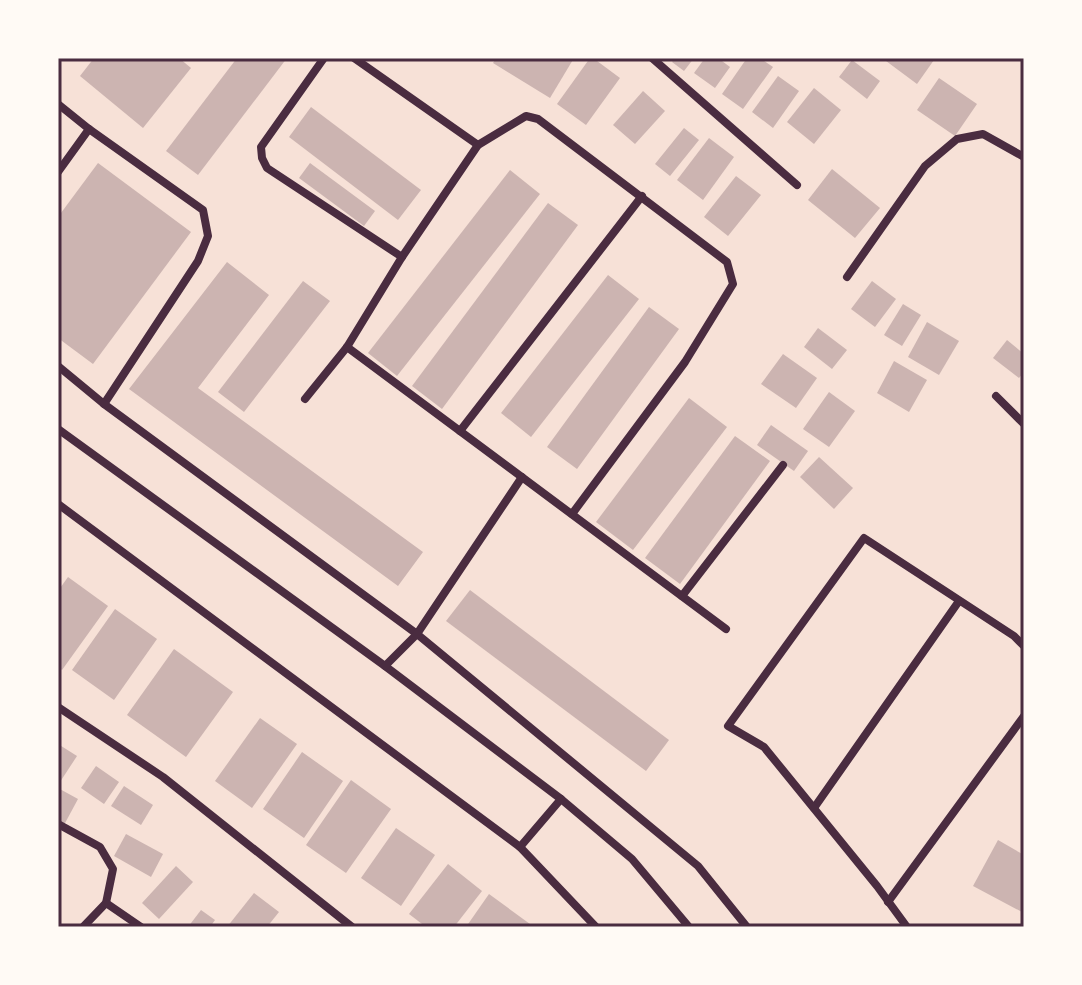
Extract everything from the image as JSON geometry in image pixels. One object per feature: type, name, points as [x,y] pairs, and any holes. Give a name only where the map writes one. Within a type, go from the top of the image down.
[{"type":"street","points":[[324,58],[261,147],[262,158],[267,168],[402,257]]},
{"type":"street","points":[[354,58],[478,145]]},
{"type":"street","points":[[652,58],[797,185]]},
{"type":"street","points":[[58,104],[203,210],[208,236],[198,261],[104,404]]},
{"type":"street","points":[[305,399],[347,347],[402,257],[478,145],[526,116],[538,119],[727,262],[733,284],[685,362],[572,514]]},
{"type":"street","points":[[58,172],[89,129]]},
{"type":"street","points":[[847,277],[925,166],[957,139],[983,134],[1024,157]]},
{"type":"street","points":[[460,431],[642,196]]},
{"type":"street","points":[[347,347],[726,629]]},
{"type":"street","points":[[58,366],[104,404],[417,634],[698,866],[747,927]]},
{"type":"street","points":[[996,396],[1024,424]]},
{"type":"street","points":[[58,429],[385,666],[561,799],[632,859],[689,927]]},
{"type":"street","points":[[682,596],[783,465]]},
{"type":"street","points":[[385,666],[417,634],[522,477]]},
{"type":"street","points":[[58,504],[520,847],[596,927]]},
{"type":"street","points":[[907,927],[764,747],[728,726],[864,538],[1014,636],[1024,646]]},
{"type":"street","points":[[814,808],[959,601]]},
{"type":"street","points":[[58,707],[163,777],[352,927]]},
{"type":"street","points":[[888,902],[1024,716]]},
{"type":"street","points":[[520,847],[561,799]]},
{"type":"street","points":[[58,824],[100,847],[113,869],[106,903],[83,927]]},
{"type":"street","points":[[106,903],[141,927]]},
{"type":"building","points":[[94,58],[179,58],[191,68],[143,128],[80,76]]},
{"type":"building","points":[[237,58],[287,58],[198,175],[166,151]]},
{"type":"building","points":[[496,58],[574,58],[550,98],[493,63]]},
{"type":"building","points":[[590,58],[620,78],[586,125],[557,104]]},
{"type":"building","points":[[675,58],[694,58],[684,71],[672,62]]},
{"type":"building","points":[[705,58],[718,58],[730,67],[715,88],[694,73]]},
{"type":"building","points":[[747,58],[760,58],[773,67],[743,109],[722,94]]},
{"type":"building","points":[[882,58],[932,58],[934,60],[917,84]]},
{"type":"building","points":[[852,60],[880,81],[867,99],[839,77]]},
{"type":"building","points":[[778,76],[799,91],[773,128],[752,112]]},
{"type":"building","points":[[939,78],[977,104],[955,136],[917,110]]},
{"type":"building","points":[[814,88],[841,110],[814,144],[787,122]]},
{"type":"building","points":[[643,91],[665,111],[635,144],[613,125]]},
{"type":"building","points":[[311,107],[421,190],[398,220],[289,137]]},
{"type":"building","points":[[684,128],[699,140],[670,176],[655,164]]},
{"type":"building","points":[[709,138],[734,157],[703,200],[677,180]]},
{"type":"building","points":[[98,163],[191,232],[93,364],[58,338],[58,217]]},
{"type":"building","points":[[310,163],[375,211],[364,226],[299,178]]},
{"type":"building","points":[[832,169],[880,208],[855,238],[808,200]]},
{"type":"building","points":[[510,170],[540,194],[397,376],[368,353]]},
{"type":"building","points":[[736,176],[761,195],[728,236],[704,217]]},
{"type":"building","points":[[548,203],[578,225],[442,409],[412,386]]},
{"type":"building","points":[[227,262],[269,295],[198,388],[423,552],[398,586],[129,389]]},
{"type":"building","points":[[608,275],[639,299],[531,437],[501,413]]},
{"type":"building","points":[[303,281],[330,301],[244,412],[218,392]]},
{"type":"building","points":[[872,281],[896,299],[875,327],[851,309]]},
{"type":"building","points":[[903,304],[921,315],[902,346],[884,335]]},
{"type":"building","points":[[649,307],[679,329],[577,469],[547,447]]},
{"type":"building","points":[[927,322],[959,341],[939,375],[908,357]]},
{"type":"building","points":[[818,328],[847,350],[832,369],[804,347]]},
{"type":"building","points":[[1007,340],[1024,354],[1024,372],[1019,378],[993,358]]},
{"type":"building","points":[[783,354],[817,378],[796,408],[761,384]]},
{"type":"building","points":[[894,361],[927,380],[909,412],[877,393]]},
{"type":"building","points":[[829,392],[855,411],[829,447],[803,429]]},
{"type":"building","points":[[689,398],[727,427],[633,550],[596,522]]},
{"type":"building","points":[[771,425],[808,451],[794,471],[757,445]]},
{"type":"building","points":[[735,436],[770,461],[680,584],[645,558]]},
{"type":"building","points":[[819,457],[853,488],[834,509],[800,477]]},
{"type":"building","points":[[68,577],[108,606],[62,670],[58,667],[58,591]]},
{"type":"building","points":[[470,590],[669,740],[646,771],[446,621]]},
{"type":"building","points":[[115,609],[157,639],[114,700],[72,670]]},
{"type":"building","points":[[174,649],[233,692],[186,757],[127,715]]},
{"type":"building","points":[[260,718],[297,744],[252,808],[215,781]]},
{"type":"building","points":[[58,744],[77,756],[60,782],[58,780]]},
{"type":"building","points":[[302,752],[343,781],[304,838],[263,809]]},
{"type":"building","points":[[96,766],[119,782],[104,804],[81,788]]},
{"type":"building","points":[[351,780],[391,809],[346,873],[306,845]]},
{"type":"building","points":[[124,786],[153,805],[141,825],[111,806]]},
{"type":"building","points":[[58,788],[78,799],[64,825],[58,821]]},
{"type":"building","points":[[396,828],[435,855],[401,906],[361,878]]},
{"type":"building","points":[[126,834],[163,854],[151,877],[114,856]]},
{"type":"building","points":[[998,840],[1024,855],[1022,912],[973,886]]},
{"type":"building","points":[[448,864],[482,891],[454,927],[426,927],[409,914]]},
{"type":"building","points":[[176,866],[193,882],[159,919],[142,903]]},
{"type":"building","points":[[254,893],[279,912],[267,927],[227,927]]},
{"type":"building","points":[[489,894],[530,924],[528,927],[466,927]]},
{"type":"building","points":[[201,910],[215,920],[210,927],[188,927]]}]
